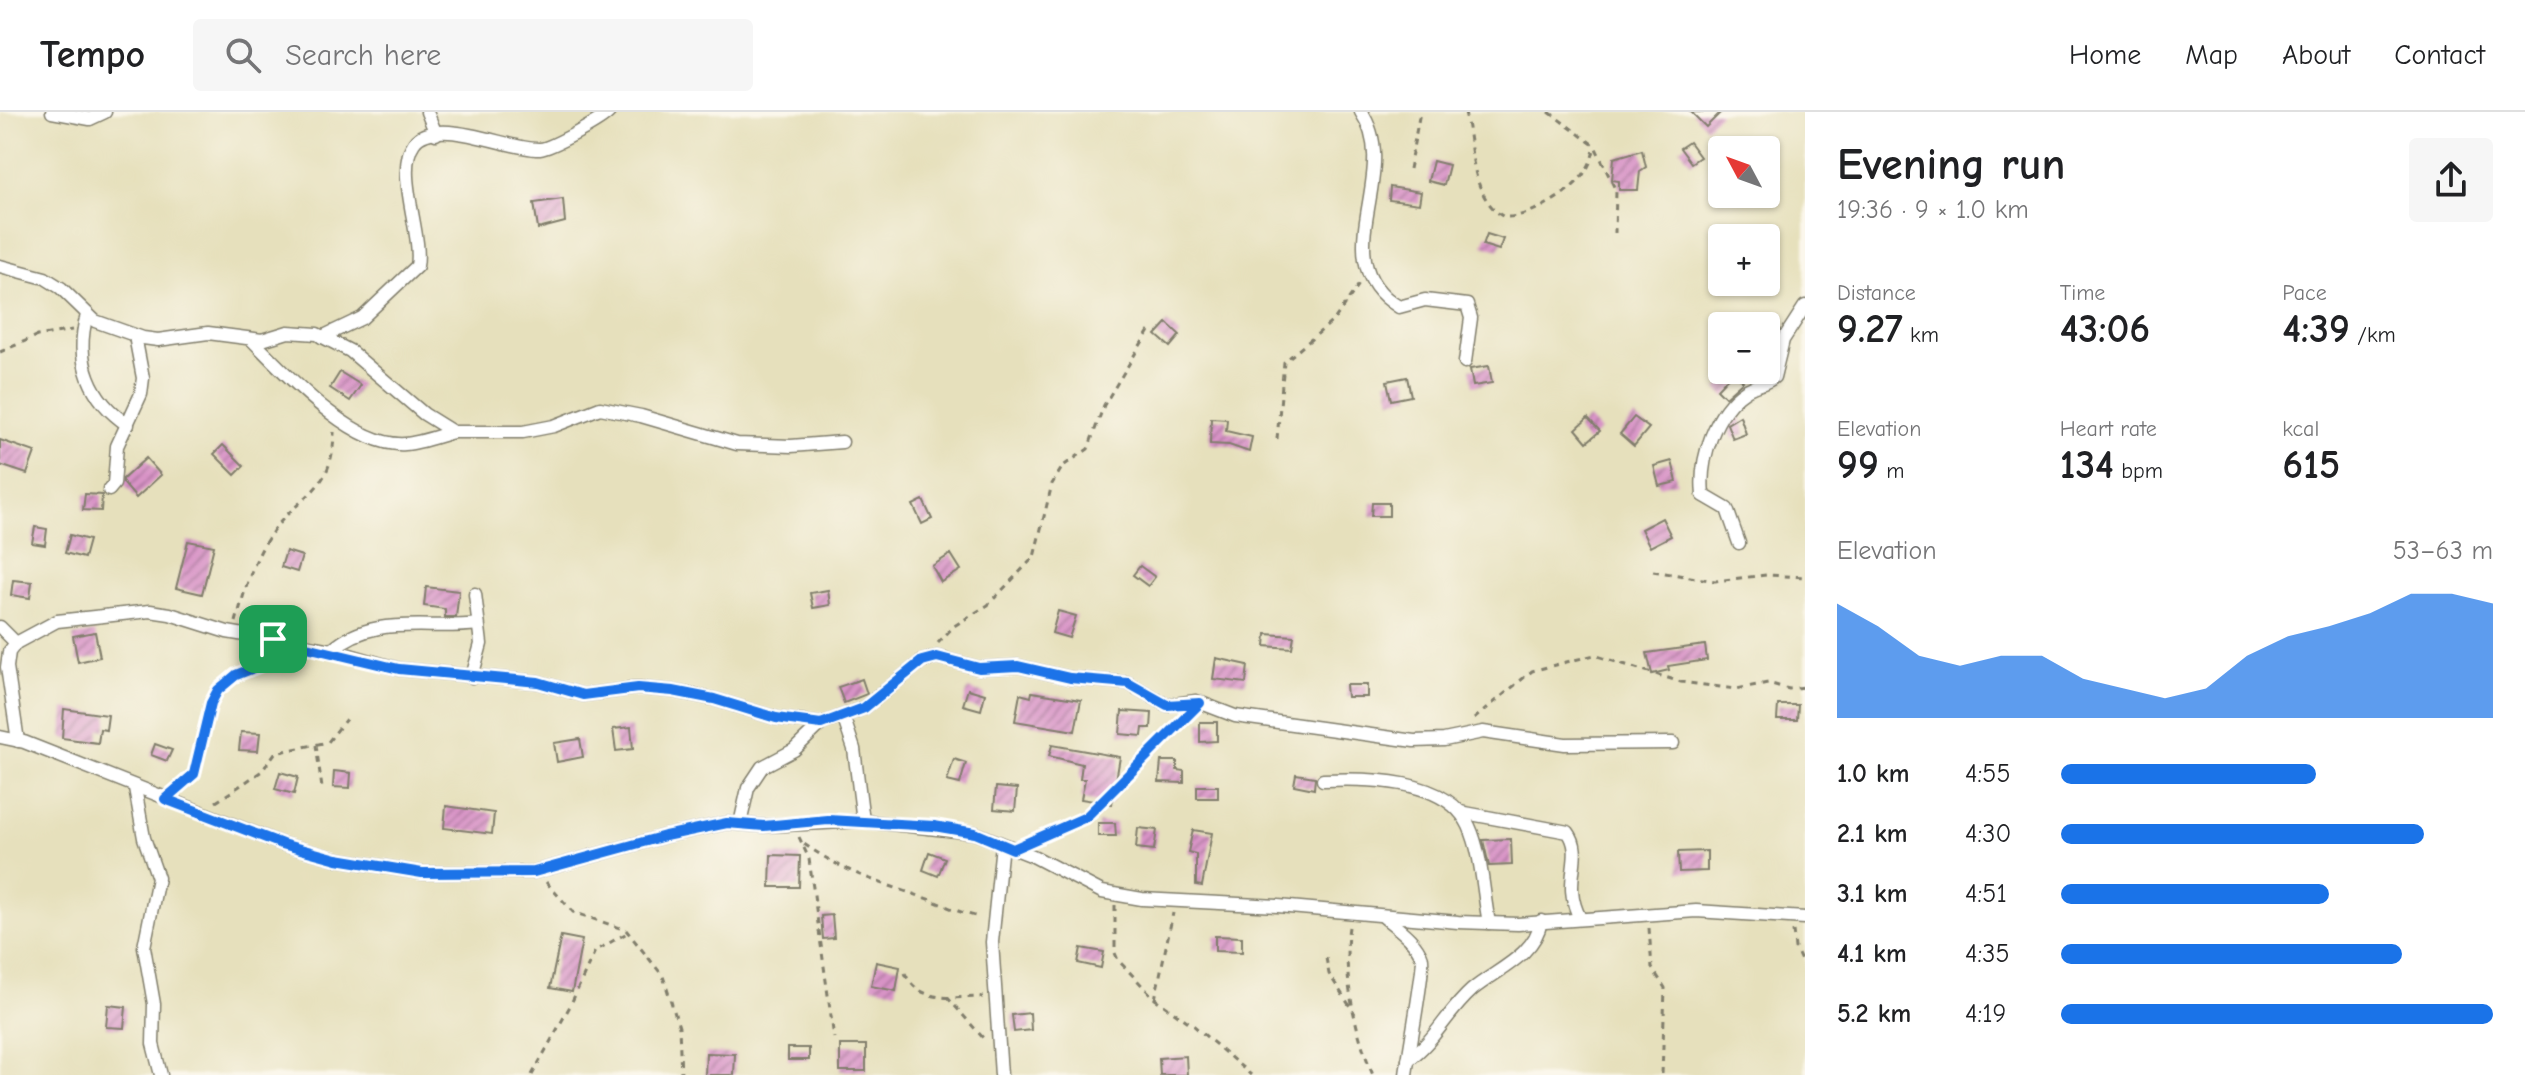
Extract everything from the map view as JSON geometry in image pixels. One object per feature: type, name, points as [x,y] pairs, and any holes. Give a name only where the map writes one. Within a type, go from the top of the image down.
[{"type":"street","points":[[52,112],[90,119],[105,112]]},
{"type":"street","points":[[427,112],[436,134]]},
{"type":"street","points":[[322,337],[362,318],[413,273],[418,258],[413,232],[409,156],[414,144],[436,134],[482,138],[542,149],[596,125],[609,112]]},
{"type":"street","points":[[1361,112],[1372,132],[1375,161],[1367,212],[1365,268],[1372,282],[1399,307],[1425,300],[1467,305],[1471,318],[1465,362]]},
{"type":"street","points":[[0,266],[45,278],[61,288],[85,321],[85,374],[106,407],[128,425]]},
{"type":"street","points":[[1739,543],[1728,510],[1703,495],[1706,463],[1716,425],[1743,392],[1774,377],[1783,340],[1805,306]]},
{"type":"street","points":[[85,321],[158,340],[208,333],[252,340],[300,331],[322,337],[350,351],[424,414],[453,432]]},
{"type":"street","points":[[109,490],[114,484],[113,458],[137,408],[143,378],[135,336]]},
{"type":"street","points":[[252,340],[334,414],[370,438],[387,442],[405,444],[453,432],[523,432],[554,426],[600,408],[620,410],[737,444],[791,446],[842,442]]},
{"type":"street","points":[[472,677],[481,644],[475,594]]},
{"type":"street","points":[[18,741],[4,663],[16,643],[57,621],[150,611],[233,633],[332,650],[399,669],[538,682],[590,695],[638,688],[673,691],[714,699],[776,718],[821,724]]},
{"type":"street","points":[[332,650],[361,630],[385,625],[478,624]]},
{"type":"street","points":[[0,627],[16,643]]},
{"type":"street","points":[[740,824],[748,788],[757,772],[774,758],[794,750],[821,724],[869,705],[922,661],[937,657],[979,668],[1018,666],[1070,678],[1133,684],[1167,705],[1200,703],[1235,716],[1414,741],[1444,740],[1483,732],[1565,744],[1673,743]]},
{"type":"street","points":[[843,716],[854,749],[863,821]]},
{"type":"street","points":[[0,737],[18,741],[282,844],[351,862],[422,873],[534,872],[711,825],[863,821],[957,828],[1007,846],[1102,892],[1174,903],[1278,906],[1384,917],[1489,923],[1731,911],[1798,918]]},
{"type":"street","points":[[1323,780],[1374,779],[1411,785],[1459,812],[1568,832],[1576,852],[1570,897],[1580,918]]},
{"type":"street","points":[[135,788],[144,838],[158,878],[144,947],[154,1004],[153,1044],[161,1075]]},
{"type":"street","points":[[1459,812],[1472,832],[1489,923]]},
{"type":"street","points":[[1001,1075],[995,998],[994,921],[1007,846]]},
{"type":"street","points":[[1384,917],[1412,942],[1424,965],[1406,1075]]},
{"type":"street","points":[[1408,1060],[1425,1048],[1471,991],[1532,943],[1541,921]]},
{"type":"path","points":[[1409,169],[1420,112]]},
{"type":"path","points":[[1465,112],[1473,142],[1473,166],[1487,203],[1504,217],[1529,213],[1556,198],[1584,175],[1595,146]]},
{"type":"path","points":[[1549,112],[1595,146],[1616,191],[1615,233]]},
{"type":"path","points":[[1277,439],[1284,362],[1334,320],[1359,285],[1365,268]]},
{"type":"path","points":[[0,352],[41,335],[59,335],[85,321]]},
{"type":"path","points":[[922,661],[954,626],[988,605],[1034,557],[1052,484],[1063,466],[1088,449],[1104,405],[1149,331]]},
{"type":"path","points":[[233,633],[250,579],[270,535],[311,494],[332,465],[334,414]]},
{"type":"path","points":[[1653,571],[1715,581],[1766,575],[1805,577]]},
{"type":"path","points":[[165,799],[194,774],[211,703],[218,690],[236,675],[261,665],[273,639]]},
{"type":"path","points":[[1465,725],[1532,671],[1594,655],[1681,682],[1736,689],[1768,683],[1789,689],[1805,687]]},
{"type":"path","points":[[1007,846],[1086,817],[1200,703]]},
{"type":"path","points":[[210,817],[221,796],[251,780],[275,753],[333,739],[346,719]]},
{"type":"path","points":[[316,745],[322,788]]},
{"type":"path","points":[[783,825],[804,844],[859,878],[934,901],[955,913],[994,921]]},
{"type":"path","points":[[804,844],[834,1038]]},
{"type":"path","points":[[534,872],[556,889],[573,912],[628,933],[664,978],[679,1027],[681,1075]]},
{"type":"path","points":[[1116,895],[1116,957],[1155,999],[1193,1025],[1251,1075]]},
{"type":"path","points":[[1155,999],[1166,959],[1174,903]]},
{"type":"path","points":[[1351,914],[1347,948],[1355,1014],[1358,1034],[1373,1075]]},
{"type":"path","points":[[1650,915],[1652,968],[1665,988],[1662,1075]]},
{"type":"path","points":[[1798,918],[1795,948],[1805,969]]},
{"type":"path","points":[[532,1075],[570,1006],[595,951],[628,933]]},
{"type":"path","points":[[1326,958],[1329,974],[1355,1014]]},
{"type":"path","points":[[905,973],[917,990],[947,997],[995,998]]},
{"type":"path","points":[[947,997],[961,1016],[998,1050]]},
{"type":"building","points":[[1691,112],[1721,112],[1706,127]]},
{"type":"building","points":[[1689,142],[1700,157],[1691,163],[1680,148]]},
{"type":"building","points":[[1642,150],[1646,167],[1640,171],[1638,190],[1619,190],[1619,181],[1612,180],[1614,158]]},
{"type":"building","points":[[1433,161],[1449,165],[1444,185],[1428,181]]},
{"type":"building","points":[[1390,187],[1421,192],[1419,204],[1389,200]]},
{"type":"building","points":[[563,199],[565,222],[538,229],[534,203]]},
{"type":"building","points":[[1487,234],[1503,239],[1499,250],[1483,245]]},
{"type":"building","points":[[1167,323],[1180,335],[1170,347],[1156,335]]},
{"type":"building","points":[[1489,366],[1492,383],[1473,386],[1470,369]]},
{"type":"building","points":[[340,372],[361,385],[350,401],[330,388]]},
{"type":"building","points":[[1407,377],[1411,396],[1391,400],[1387,381]]},
{"type":"building","points":[[1722,384],[1740,384],[1725,397],[1717,389]]},
{"type":"building","points":[[1740,416],[1746,434],[1733,439],[1727,424]]},
{"type":"building","points":[[1634,417],[1649,428],[1634,446],[1620,434]]},
{"type":"building","points":[[1211,418],[1227,419],[1226,431],[1252,437],[1249,452],[1229,445],[1210,444]]},
{"type":"building","points":[[1588,418],[1600,431],[1587,442],[1576,429]]},
{"type":"building","points":[[0,440],[35,452],[27,474],[0,465]]},
{"type":"building","points":[[223,445],[244,466],[235,475],[214,454]]},
{"type":"building","points":[[146,458],[161,475],[136,498],[123,479]]},
{"type":"building","points":[[1672,461],[1677,482],[1659,486],[1654,466]]},
{"type":"building","points":[[85,494],[102,495],[101,511],[83,510]]},
{"type":"building","points":[[923,500],[932,519],[922,524],[913,505]]},
{"type":"building","points":[[1372,503],[1389,503],[1389,516],[1371,516]]},
{"type":"building","points":[[1662,518],[1671,536],[1650,547],[1641,529]]},
{"type":"building","points":[[35,527],[47,529],[45,545],[32,543]]},
{"type":"building","points":[[70,535],[89,540],[84,558],[65,553]]},
{"type":"building","points":[[188,541],[214,546],[202,594],[176,588]]},
{"type":"building","points":[[286,551],[302,556],[297,572],[281,567]]},
{"type":"building","points":[[951,554],[961,570],[941,582],[932,566]]},
{"type":"building","points":[[1140,566],[1155,577],[1148,586],[1133,575]]},
{"type":"building","points":[[13,580],[32,582],[30,598],[11,595]]},
{"type":"building","points":[[426,587],[459,591],[456,617],[445,617],[445,609],[424,606]]},
{"type":"building","points":[[828,590],[830,605],[813,608],[810,593]]},
{"type":"building","points":[[1058,611],[1076,616],[1069,638],[1052,633]]},
{"type":"building","points":[[95,632],[100,657],[78,662],[73,636]]},
{"type":"building","points":[[1266,634],[1294,636],[1292,648],[1265,646]]},
{"type":"building","points":[[1705,645],[1707,660],[1668,666],[1669,670],[1652,674],[1647,653]]},
{"type":"building","points":[[1216,658],[1248,665],[1246,683],[1213,679]]},
{"type":"building","points":[[862,679],[867,694],[844,703],[838,687]]},
{"type":"building","points":[[1346,685],[1367,685],[1367,697],[1347,697]]},
{"type":"building","points":[[968,689],[985,694],[981,710],[963,705]]},
{"type":"building","points":[[1032,692],[1081,700],[1075,731],[1015,721],[1020,694],[1031,697]]},
{"type":"building","points":[[1778,705],[1798,705],[1797,720],[1777,720]]},
{"type":"building","points":[[64,709],[108,715],[106,730],[100,729],[98,743],[62,738]]},
{"type":"building","points":[[1122,711],[1152,713],[1151,728],[1143,728],[1142,736],[1120,734]]},
{"type":"building","points":[[1200,722],[1217,722],[1217,741],[1200,742]]},
{"type":"building","points":[[631,727],[633,749],[616,751],[613,729]]},
{"type":"building","points":[[241,732],[260,733],[258,751],[239,750]]},
{"type":"building","points":[[580,739],[583,757],[557,762],[554,743]]},
{"type":"building","points":[[155,744],[172,750],[167,761],[151,755]]},
{"type":"building","points":[[1052,745],[1120,757],[1112,804],[1081,799],[1085,779],[1080,779],[1082,764],[1049,756]]},
{"type":"building","points":[[954,759],[966,763],[960,784],[947,781]]},
{"type":"building","points":[[1161,761],[1177,761],[1177,770],[1184,771],[1184,783],[1159,782]]},
{"type":"building","points":[[334,771],[351,773],[350,788],[333,787]]},
{"type":"building","points":[[280,772],[298,777],[294,794],[275,789]]},
{"type":"building","points":[[1296,774],[1315,777],[1314,789],[1294,785]]},
{"type":"building","points":[[1197,786],[1218,786],[1218,798],[1197,798]]},
{"type":"building","points":[[996,787],[1017,789],[1015,811],[994,809]]},
{"type":"building","points":[[446,806],[494,813],[492,834],[444,828]]},
{"type":"building","points":[[1098,823],[1115,823],[1116,836],[1098,836]]},
{"type":"building","points":[[1138,828],[1157,830],[1154,850],[1136,848]]},
{"type":"building","points":[[1193,830],[1212,833],[1202,886],[1196,885],[1196,854],[1188,852]]},
{"type":"building","points":[[1511,839],[1512,865],[1489,866],[1483,840]]},
{"type":"building","points":[[1707,851],[1707,871],[1679,872],[1678,852]]},
{"type":"building","points":[[929,852],[945,858],[938,876],[923,870]]},
{"type":"building","points":[[771,855],[800,856],[799,887],[770,887]]},
{"type":"building","points":[[832,915],[834,938],[823,939],[821,916]]},
{"type":"building","points":[[561,936],[582,940],[572,992],[550,988]]},
{"type":"building","points":[[1215,936],[1242,937],[1242,952],[1215,951]]},
{"type":"building","points":[[1081,948],[1104,952],[1101,968],[1078,963]]},
{"type":"building","points":[[876,962],[900,967],[896,991],[871,986]]},
{"type":"building","points":[[108,1005],[126,1007],[124,1028],[106,1027]]},
{"type":"building","points":[[1030,1013],[1031,1030],[1014,1032],[1012,1015]]},
{"type":"building","points":[[840,1045],[866,1045],[866,1071],[840,1071]]},
{"type":"building","points":[[788,1048],[809,1048],[809,1060],[788,1060]]},
{"type":"building","points":[[706,1053],[735,1054],[734,1075],[705,1075]]},
{"type":"building","points":[[1186,1056],[1187,1075],[1160,1075],[1159,1058]]},
{"type":"route","points":[[273,639],[420,673],[538,682],[583,695],[638,688],[673,691],[714,699],[776,718],[821,724],[864,708],[922,661],[937,657],[979,668],[1018,666],[1070,678],[1133,684],[1153,700],[1167,705],[1190,701],[1200,703],[1148,757],[1106,793],[1086,817],[1029,839],[1013,849],[957,828],[828,820],[764,826],[727,823],[665,836],[534,872],[422,873],[337,859],[282,844],[165,799],[194,774],[206,719],[218,690],[236,675],[261,665],[266,660],[273,639]]}]
